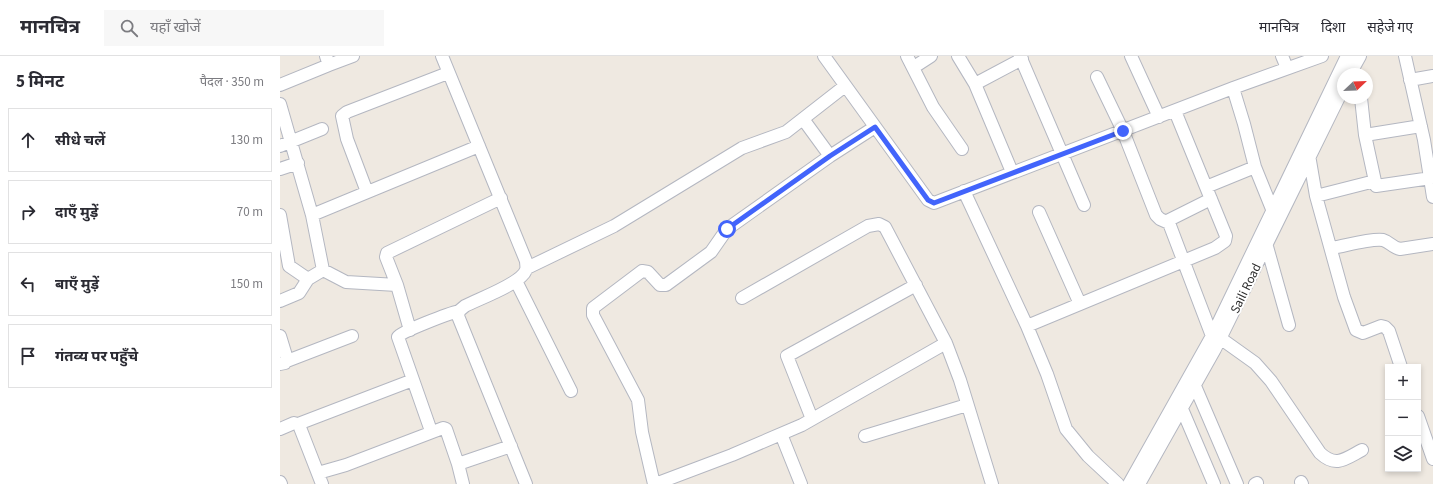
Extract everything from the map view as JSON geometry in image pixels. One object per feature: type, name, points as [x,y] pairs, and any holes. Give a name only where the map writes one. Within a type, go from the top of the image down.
[{"type":"street","points":[[280,85],[327,61],[353,56]]},
{"type":"street","points":[[442,56],[501,198],[527,268]]},
{"type":"street","points":[[824,56],[928,200],[931,202],[939,202],[964,190],[1123,131],[1232,88],[1322,56]]},
{"type":"street","points":[[907,56],[934,107],[962,149]]},
{"type":"street","points":[[914,67],[931,56]]},
{"type":"street","points":[[958,56],[975,84],[1012,172]]},
{"type":"street","points":[[1131,56],[1159,117]]},
{"type":"street","points":[[1282,56],[1287,68]]},
{"type":"street","points":[[1129,484],[1216,337],[1272,209],[1306,151],[1347,56]]},
{"type":"street","points":[[1354,68],[1360,56]]},
{"type":"street","points":[[1406,56],[1421,126],[1428,139],[1433,197]]},
{"type":"street","points":[[975,84],[1021,58],[1084,205]]},
{"type":"street","points":[[367,192],[347,139],[342,116],[347,112],[448,73]]},
{"type":"street","points":[[1410,80],[1433,76]]},
{"type":"street","points":[[1097,77],[1123,131],[1156,215],[1160,219],[1167,221]]},
{"type":"street","points":[[432,431],[398,337],[399,335],[459,311],[464,306],[516,281],[527,268],[614,226],[742,148],[786,132],[845,86]]},
{"type":"street","points":[[1232,88],[1244,124],[1255,167],[1272,209]]},
{"type":"street","name":"Saili Road","points":[[1139,484],[1195,386],[1216,337],[1266,244],[1306,151],[1337,99]]},
{"type":"street","points":[[280,104],[283,123],[292,141],[298,162],[312,215],[324,270],[346,282],[398,285]]},
{"type":"street","points":[[1362,104],[1365,135],[1376,186],[1431,178]]},
{"type":"street","points":[[1026,326],[1215,248],[1226,240],[1175,111]]},
{"type":"street","points":[[803,119],[830,156]]},
{"type":"street","points":[[1365,135],[1421,126]]},
{"type":"street","points":[[875,127],[830,156],[727,229],[711,252],[666,285],[660,285],[648,272],[642,271],[593,308],[593,315],[638,400],[642,432],[654,484],[732,455],[781,434],[812,419],[946,343]]},
{"type":"street","points":[[280,146],[322,129]]},
{"type":"street","points":[[312,215],[479,146]]},
{"type":"street","points":[[1306,151],[1316,196],[1332,248],[1344,297],[1356,330],[1362,333],[1381,326],[1385,327],[1388,331],[1400,364]]},
{"type":"street","points":[[280,169],[298,162]]},
{"type":"street","points":[[1167,221],[1208,193],[1255,167]]},
{"type":"street","points":[[1316,196],[1375,181]]},
{"type":"street","points":[[964,190],[1047,374],[1066,429],[1088,456],[1118,484]]},
{"type":"street","points":[[410,330],[398,285],[386,256],[387,253],[501,198]]},
{"type":"street","points":[[1039,212],[1080,304]]},
{"type":"street","points":[[280,215],[289,266],[308,279]]},
{"type":"street","points":[[1167,221],[1216,337],[1255,364],[1271,381],[1320,453],[1327,459],[1337,462],[1362,450]]},
{"type":"street","points":[[742,298],[868,226],[875,224],[885,227],[946,343],[992,484]]},
{"type":"street","points":[[1332,248],[1377,240],[1382,240],[1395,248],[1400,249],[1433,244]]},
{"type":"street","points":[[1266,244],[1289,325]]},
{"type":"street","points":[[280,301],[299,293],[308,279],[324,270]]},
{"type":"street","points":[[516,281],[571,391]]},
{"type":"street","points":[[812,419],[787,356],[916,285]]},
{"type":"street","points":[[459,311],[460,322],[526,484]]},
{"type":"street","points":[[280,336],[283,363],[352,336]]},
{"type":"street","points":[[280,429],[298,424],[413,380]]},
{"type":"street","points":[[1195,386],[1237,484]]},
{"type":"street","points":[[865,436],[967,405]]},
{"type":"street","points":[[1182,409],[1214,484]]},
{"type":"street","points":[[298,424],[320,478],[346,465],[432,431],[446,429],[463,484]]},
{"type":"street","points":[[1421,425],[1433,459]]},
{"type":"street","points":[[781,434],[801,484]]},
{"type":"street","points":[[458,464],[511,446]]},
{"type":"route","points":[[727,229],[830,156],[875,127],[928,200],[934,203],[964,190],[1123,131]]}]
